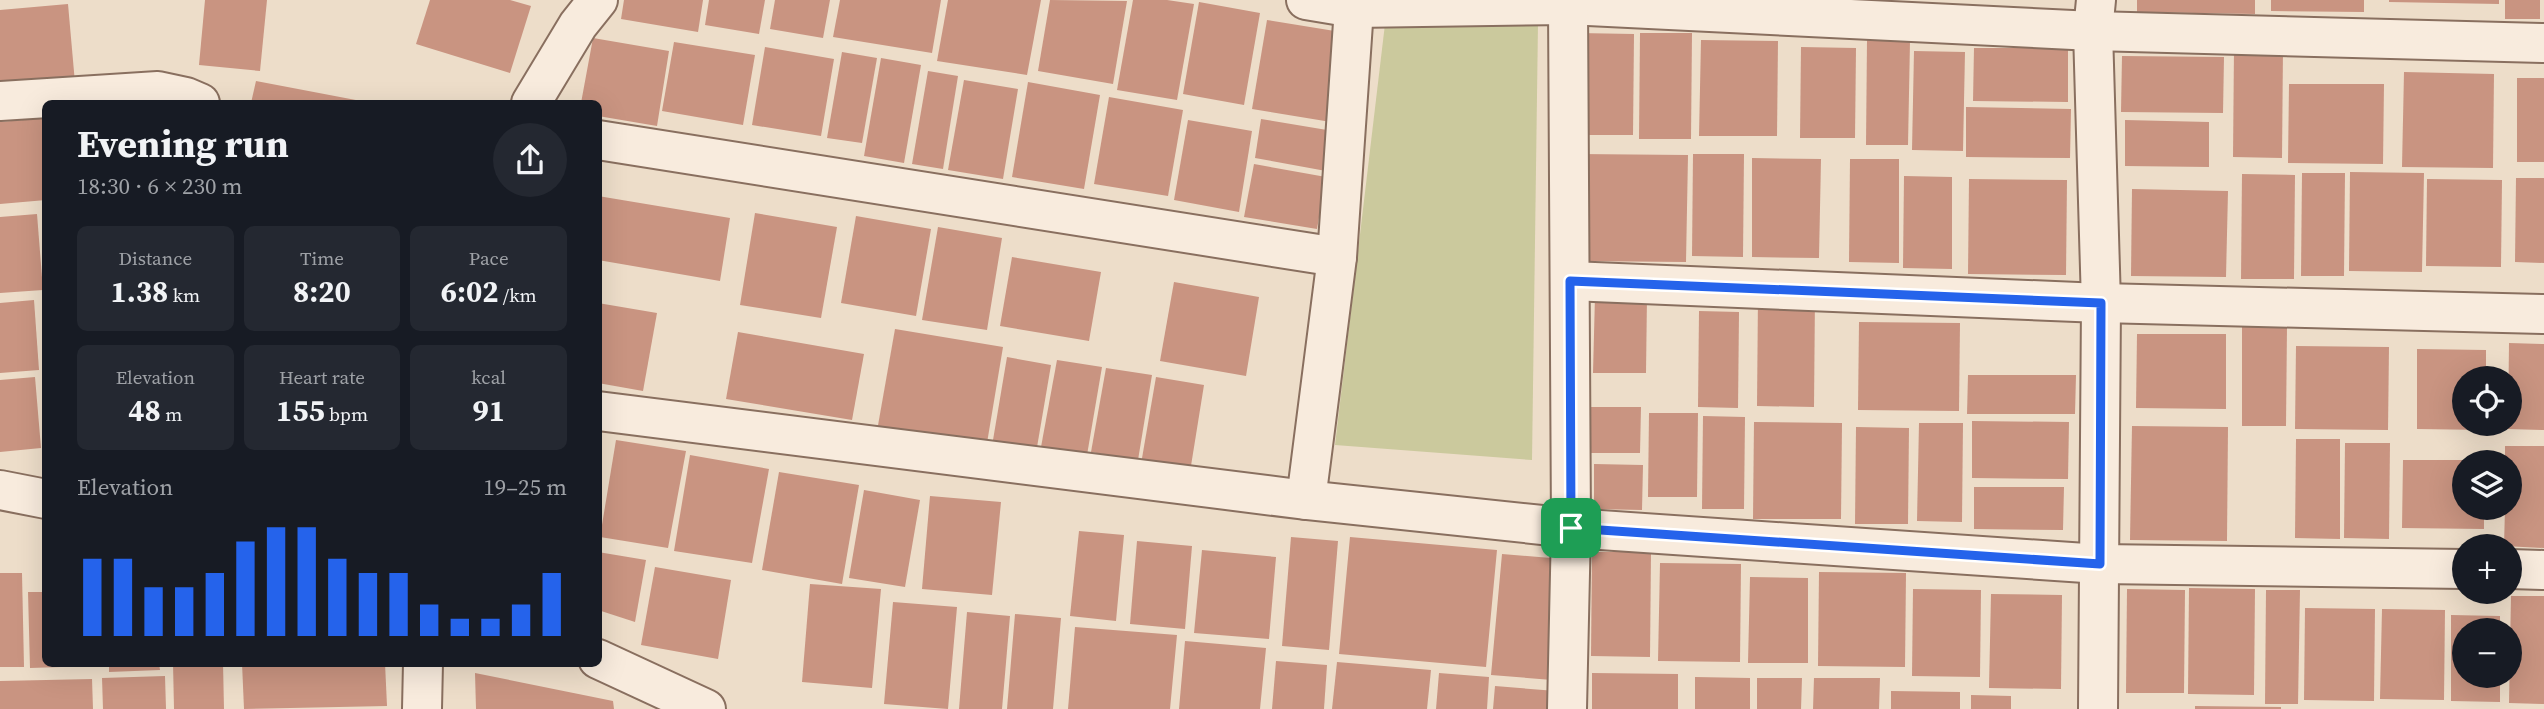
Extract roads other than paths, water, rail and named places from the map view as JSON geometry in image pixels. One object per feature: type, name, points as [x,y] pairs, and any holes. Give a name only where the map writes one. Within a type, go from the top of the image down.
[{"type":"street","points":[[533,100],[578,25],[598,0]]},
{"type":"street","points":[[1306,0],[1352,4],[1568,5],[2094,16],[2544,43]]},
{"type":"street","points":[[1306,500],[1337,257],[1352,4]]},
{"type":"street","points":[[1567,709],[1571,528],[1568,5]]},
{"type":"street","points":[[2094,16],[2101,303],[2098,709]]},
{"type":"street","points":[[0,101],[158,91],[193,100]]},
{"type":"street","points":[[602,141],[1337,257]]},
{"type":"street","points":[[1570,281],[2101,303],[2544,314]]},
{"type":"street","points":[[602,412],[1306,500],[1571,528],[2100,564],[2452,569]]},
{"type":"street","points":[[0,490],[42,498]]},
{"type":"street","points":[[2522,569],[2544,570]]},
{"type":"street","points":[[602,661],[706,709]]},
{"type":"street","points":[[422,709],[423,667]]}]
